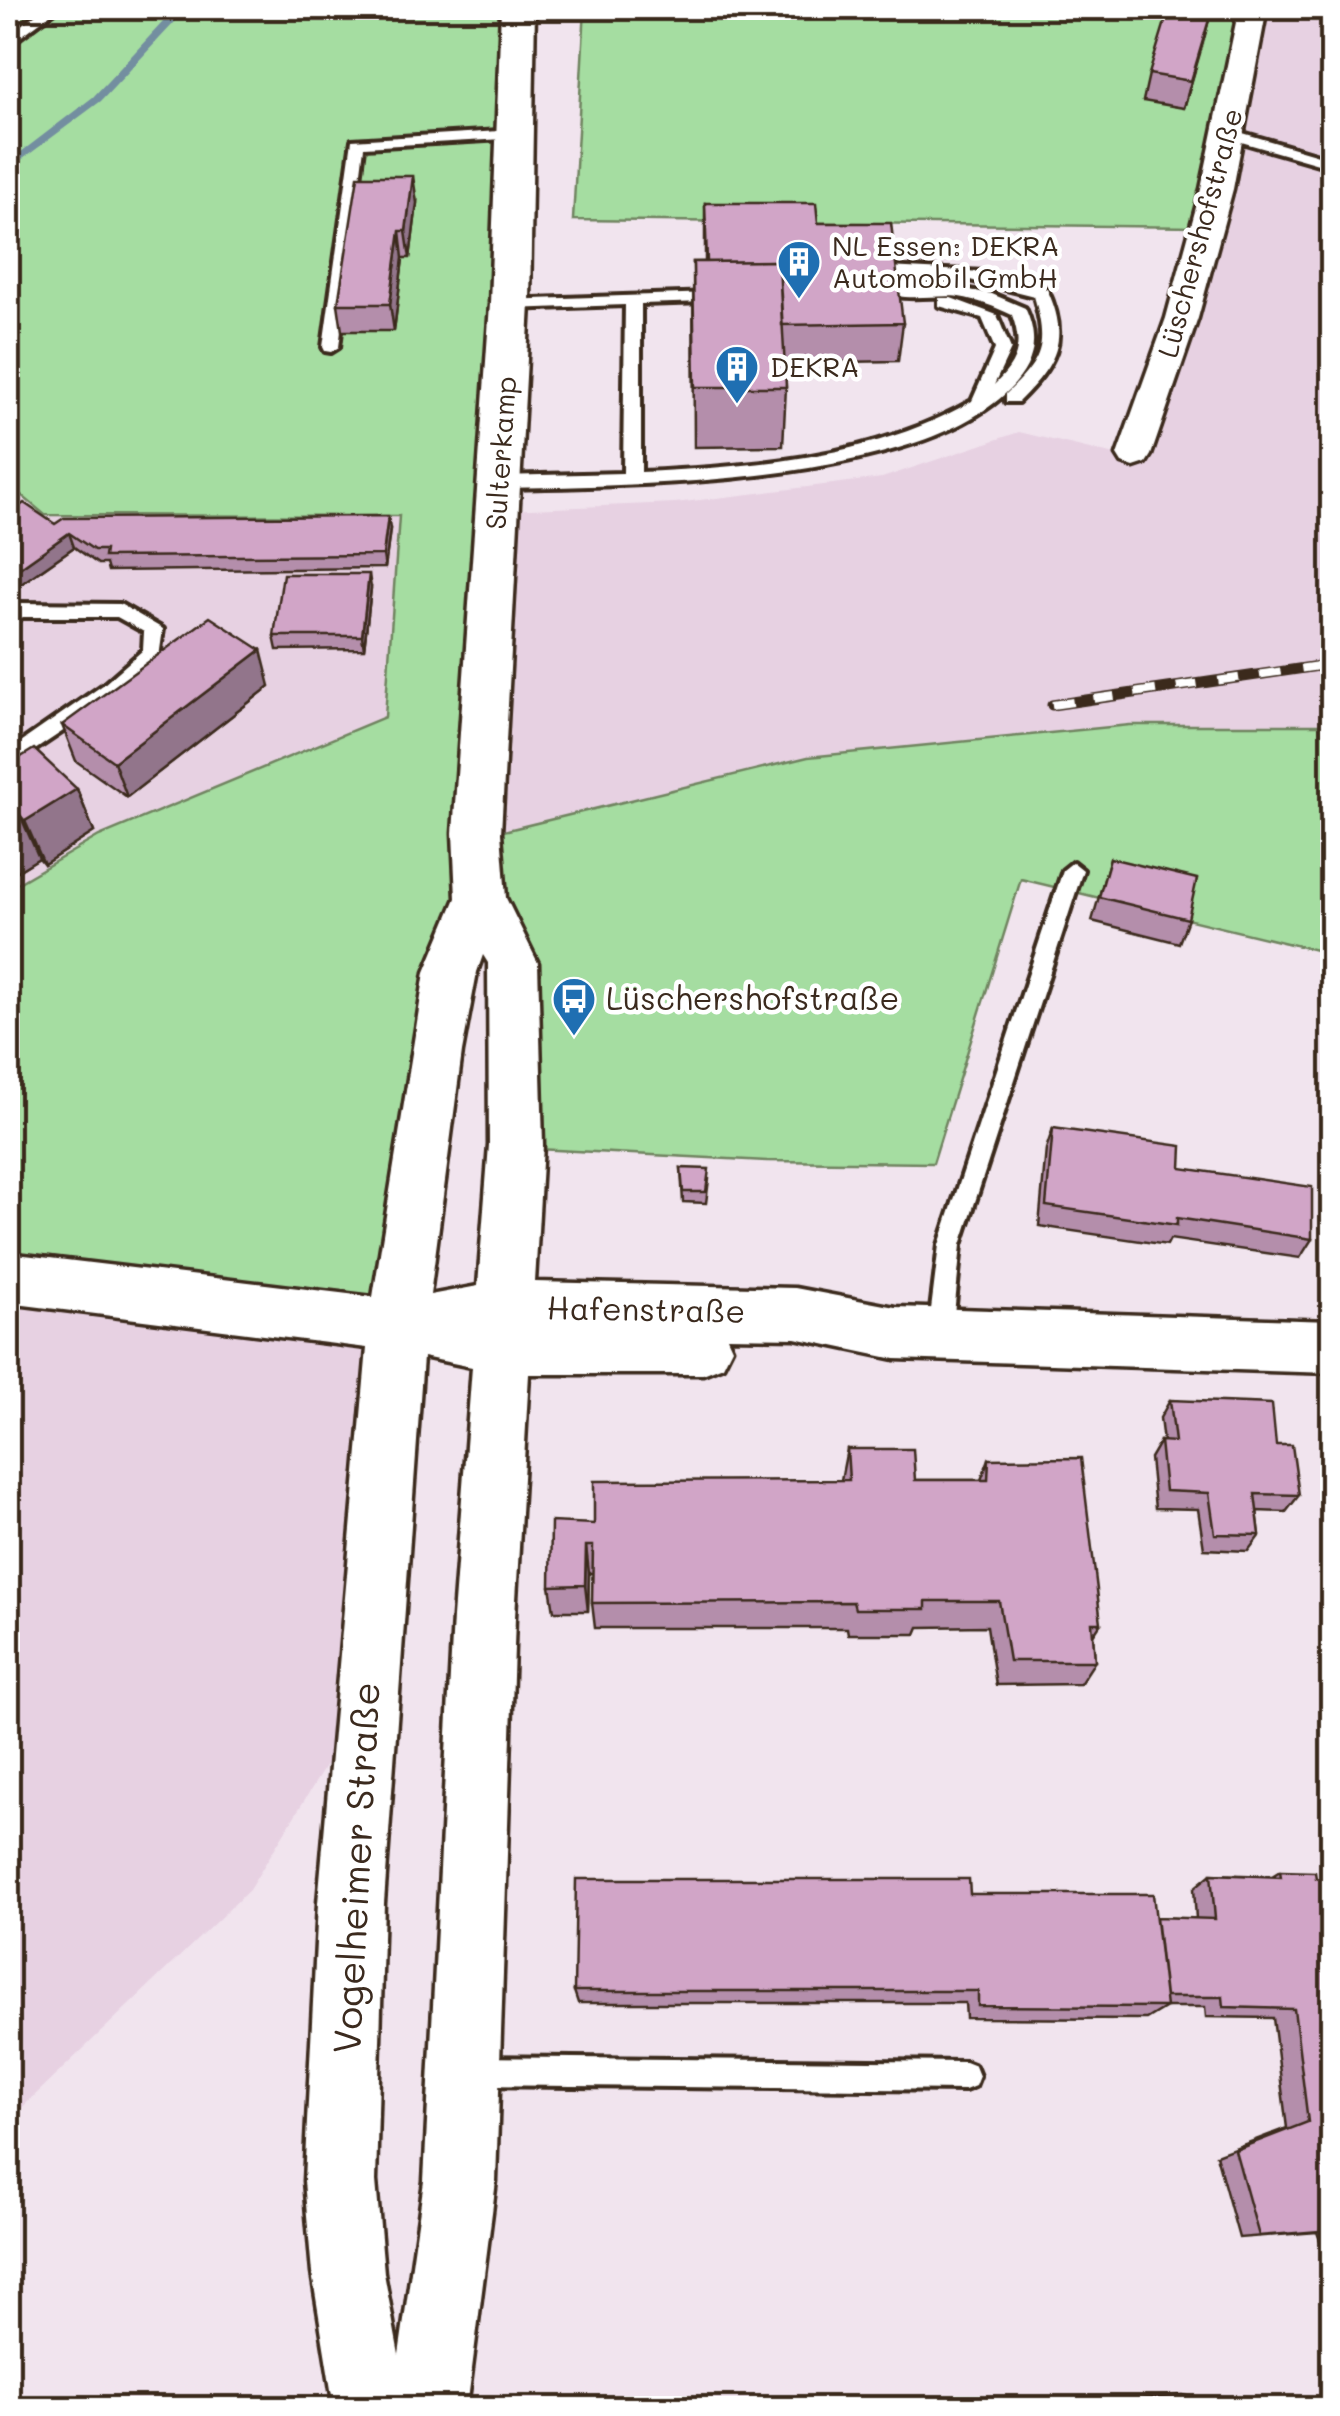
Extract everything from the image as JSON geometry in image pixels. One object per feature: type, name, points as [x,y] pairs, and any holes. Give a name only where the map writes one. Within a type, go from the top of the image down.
[{"type":"street","name":"Sulterkamp","points":[[504,1327],[516,1145],[513,963],[481,898],[477,833],[510,304],[518,8]]},
{"type":"street","name":"Lüschershofstraße","points":[[1134,455],[1182,318],[1228,134],[1253,8]]},
{"type":"street","name":"Sulterkamp","points":[[397,1326],[451,972],[481,898]]},
{"type":"street","name":"Hafenstraße","points":[[8,1278],[397,1326],[504,1327],[796,1347],[917,1333],[1332,1347]]},
{"type":"street","name":"Vogelheimer Straße","points":[[371,2408],[348,2273],[340,2181],[352,1904],[397,1326]]},
{"type":"street","points":[[429,2408],[458,2198],[484,1618],[504,1327]]},
{"type":"lane","points":[[8,42],[52,8]]},
{"type":"lane","points":[[331,347],[357,143],[516,134]]},
{"type":"lane","points":[[1228,134],[1332,164]]},
{"type":"lane","points":[[500,482],[746,471],[872,449],[1010,400],[1044,367],[1054,334],[1041,293],[1009,280],[951,270],[890,289]]},
{"type":"lane","points":[[890,289],[954,290],[990,296],[1019,312],[1028,341],[1015,378],[970,412]]},
{"type":"lane","points":[[890,289],[989,315],[1003,349],[990,383],[970,412]]},
{"type":"lane","points":[[510,304],[706,297]]},
{"type":"lane","points":[[632,477],[633,300]]},
{"type":"lane","points":[[8,618],[19,610],[120,611],[154,629],[152,652],[110,690],[8,761]]},
{"type":"lane","points":[[917,1333],[950,1245],[1073,870]]},
{"type":"lane","points":[[465,2072],[965,2076]]},
{"type":"shaded area","points":[[1262,8],[1332,8],[1332,725],[1130,725],[808,757],[480,837],[506,510],[675,503],[882,478],[1019,432],[1140,461],[1239,130]]},
{"type":"shaded area","points":[[8,484],[45,515],[399,515],[385,717],[99,836],[8,889]]},
{"type":"shaded area","points":[[8,1284],[394,1329],[342,1739],[249,1890],[8,2121]]},
{"type":"green space","points":[[8,8],[515,8],[514,103],[473,803],[394,1320],[78,1282],[8,1261],[8,889],[99,836],[385,717],[399,516],[45,515],[8,484]]},
{"type":"green space","points":[[585,8],[1242,8],[1211,189],[1199,227],[573,220]]},
{"type":"green space","points":[[1130,725],[1332,725],[1332,954],[1021,879],[933,1163],[767,1161],[518,1148],[479,837],[808,757]]},
{"type":"building","points":[[1169,9],[1210,16],[1191,81],[1149,74]]},
{"type":"building","points":[[358,176],[413,176],[406,231],[400,231],[390,304],[338,304]]},
{"type":"building","points":[[705,203],[816,203],[818,223],[891,223],[903,323],[782,325],[779,261],[707,262]]},
{"type":"building","points":[[779,261],[786,387],[695,387],[693,262]]},
{"type":"building","points":[[24,503],[55,524],[64,518],[388,516],[383,555],[104,557],[105,550],[94,550],[69,533],[8,576],[8,515]]},
{"type":"building","points":[[283,574],[369,574],[362,636],[274,636]]},
{"type":"building","points":[[210,617],[261,650],[114,762],[62,725]]},
{"type":"building","points":[[34,749],[77,789],[25,821],[20,815],[8,823],[8,765]]},
{"type":"building","points":[[1110,858],[1197,879],[1188,919],[1099,897]]},
{"type":"building","points":[[1053,1128],[1182,1146],[1181,1168],[1312,1187],[1312,1239],[1177,1218],[1177,1225],[1046,1206]]},
{"type":"building","points":[[681,1168],[709,1169],[706,1192],[683,1192]]},
{"type":"building","points":[[1170,1400],[1272,1404],[1276,1445],[1292,1445],[1299,1495],[1255,1494],[1260,1535],[1215,1534],[1209,1493],[1165,1491],[1160,1441],[1175,1442]]},
{"type":"building","points":[[847,1449],[913,1449],[915,1480],[988,1480],[989,1459],[1081,1458],[1101,1623],[1092,1623],[1095,1661],[1009,1661],[999,1601],[926,1601],[926,1609],[855,1609],[853,1602],[592,1603],[593,1546],[586,1546],[585,1585],[550,1586],[551,1522],[594,1524],[594,1481],[849,1480]]},
{"type":"building","points":[[1280,1871],[1315,1872],[1316,1878],[1332,1879],[1332,2230],[1259,2236],[1235,2150],[1308,2122],[1294,2009],[1224,2007],[1223,1997],[1165,1997],[1156,1917],[1215,1919],[1211,1874],[1281,1877]]},
{"type":"building","points":[[576,1879],[969,1879],[970,1894],[1153,1894],[1166,2007],[978,2006],[978,1991],[574,1991]]},
{"type":"building","points":[[1197,2398],[1199,2408],[1072,2408]]},
{"type":"building","points":[[1044,2402],[1045,2408],[956,2408]]},
{"type":"waterway","points":[[8,167],[97,99],[182,8]]},
{"type":"railway","points":[[1052,705],[1332,664]]},
{"type":"place","name":"NL Essen: DEKRA Automobil GmbH","points":[[799,300]]},
{"type":"place","name":"DEKRA","points":[[737,405]]},
{"type":"place","name":"Lüschershofstraße","points":[[574,1037]]}]
